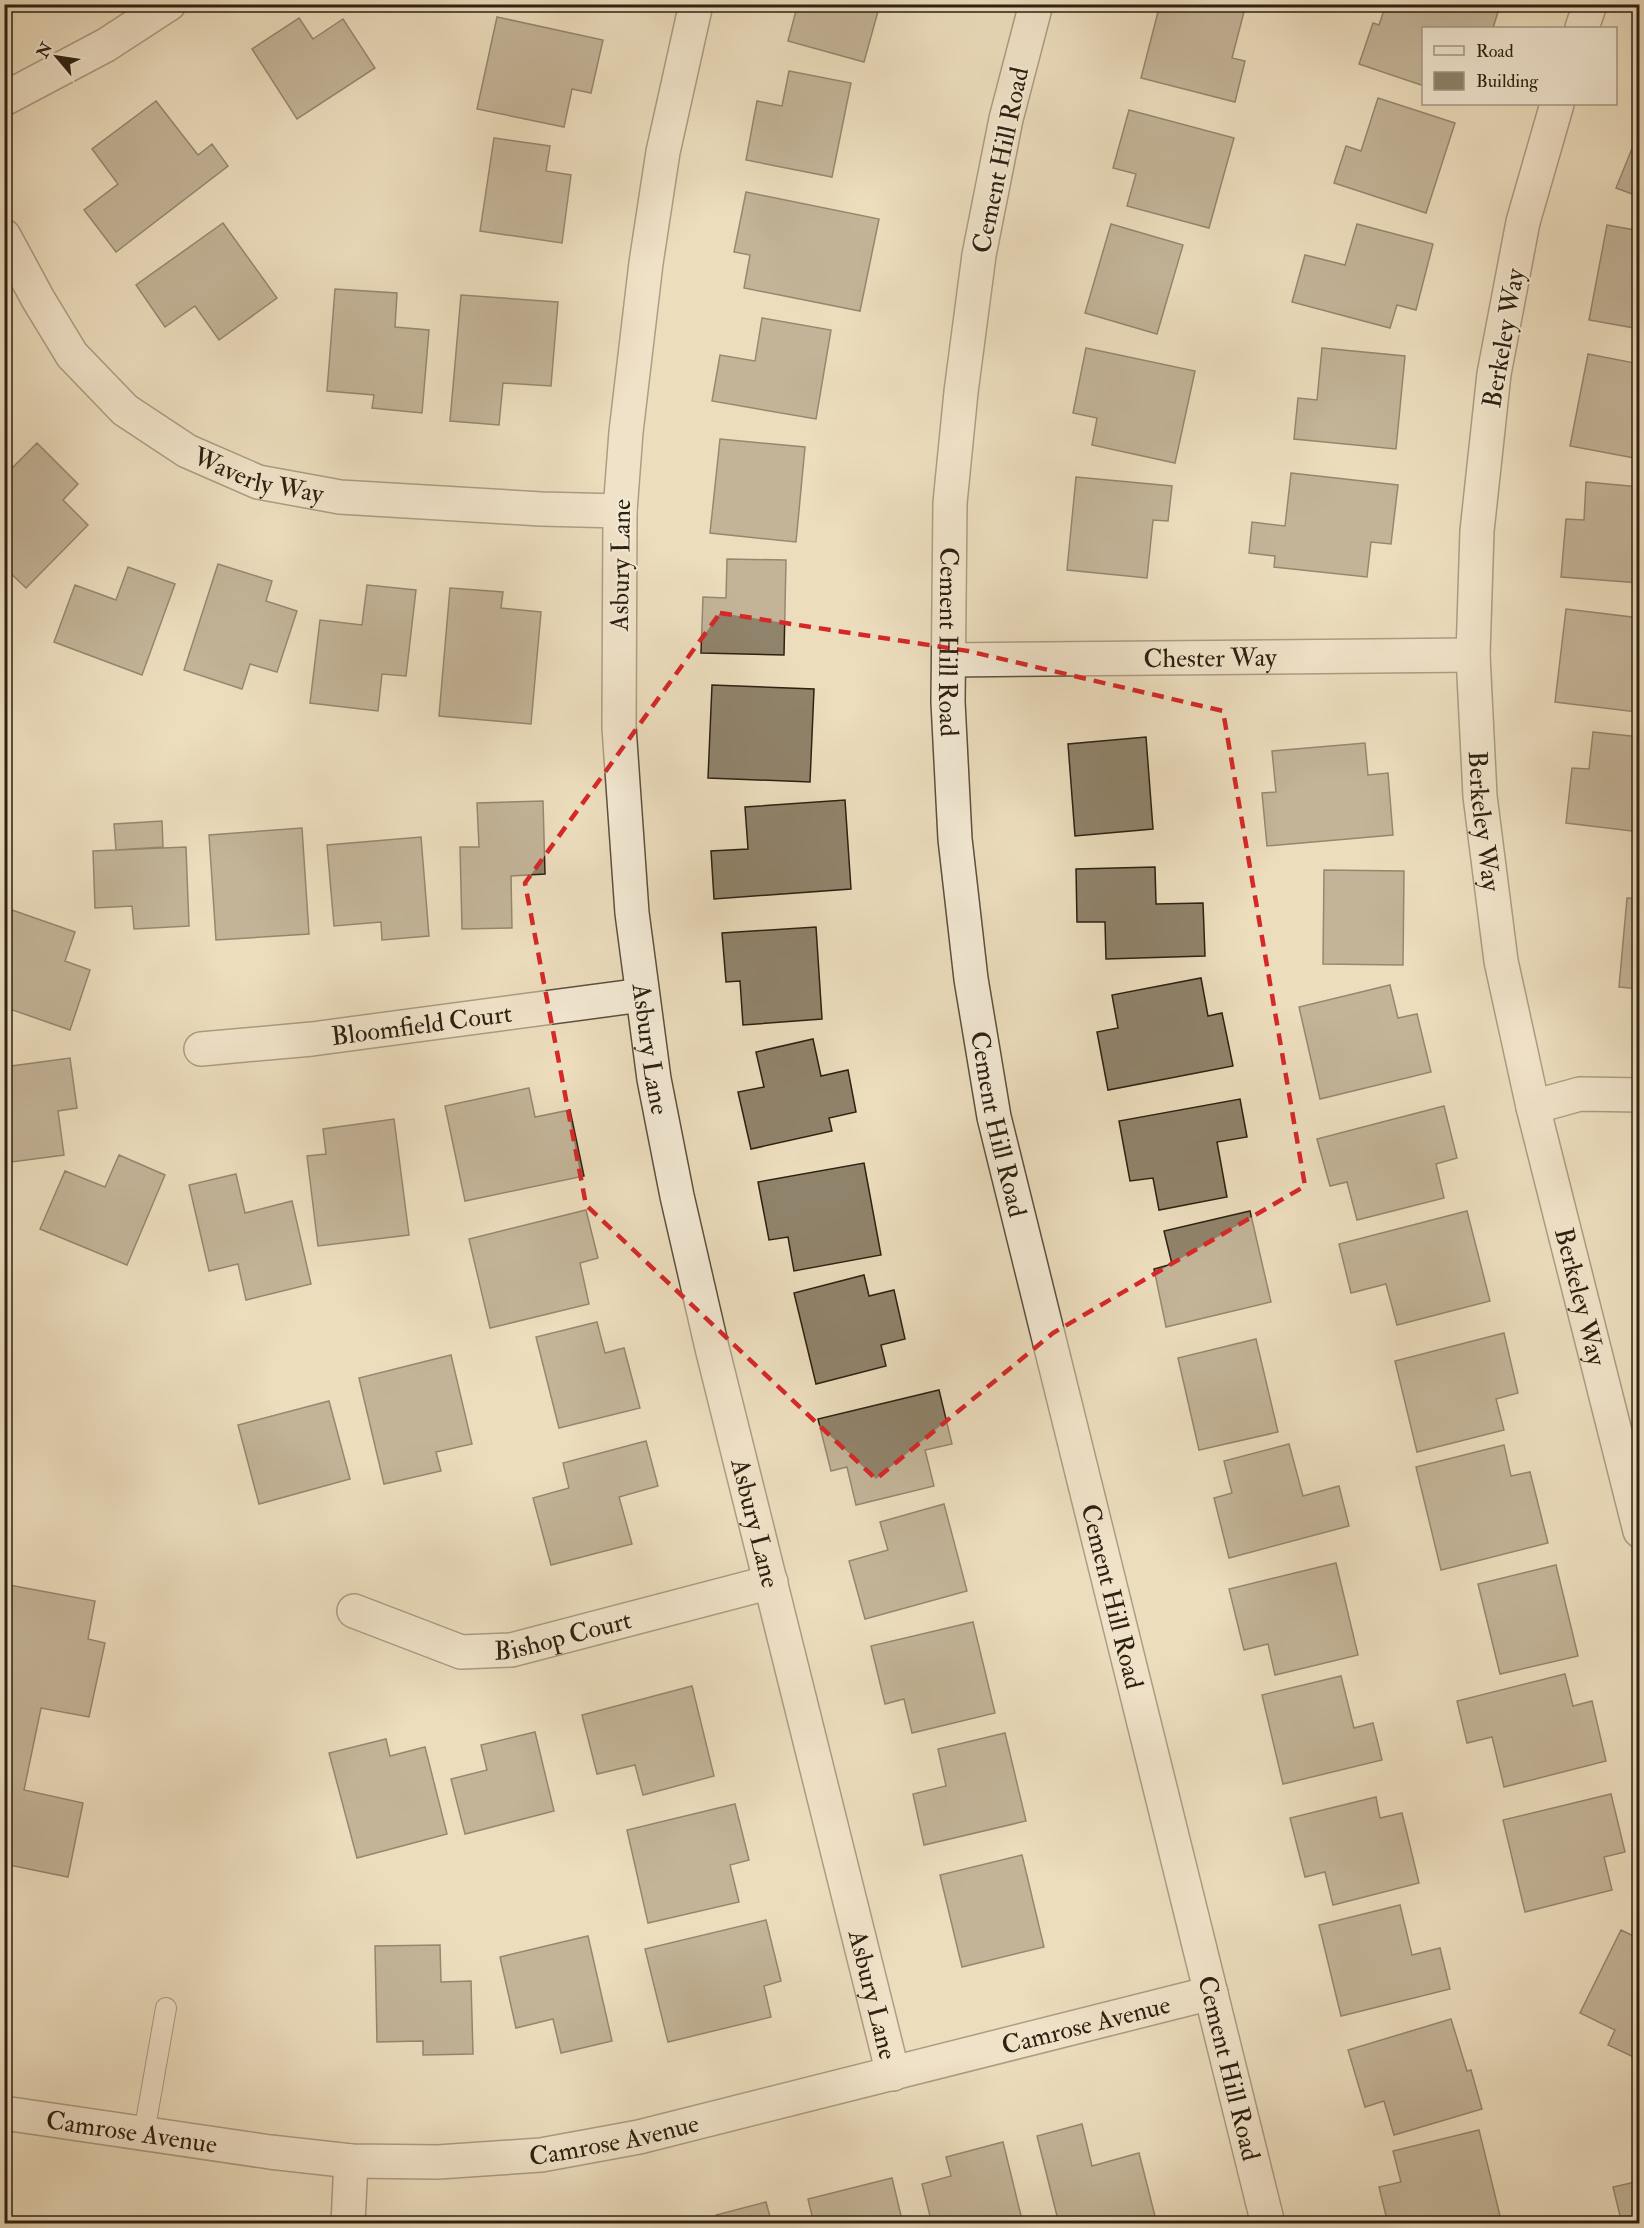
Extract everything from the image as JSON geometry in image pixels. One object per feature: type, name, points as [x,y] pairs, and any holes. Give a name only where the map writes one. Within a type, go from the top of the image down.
[{"type":"street","points":[[4,99],[106,45],[169,4]]},
{"type":"street","name":"Asbury Lane","points":[[696,4],[663,152],[646,263],[626,432],[620,510],[619,727],[632,913],[654,1079],[677,1196],[715,1359],[893,2074]]},
{"type":"street","name":"Cement Hill Road","points":[[1036,4],[1006,119],[979,255],[961,392],[950,503],[948,702],[955,839],[971,979],[994,1118],[1268,2223]]},
{"type":"street","points":[[1582,27],[1590,4]]},
{"type":"street","name":"Berkeley Way","points":[[1557,105],[1523,222],[1494,374],[1477,531],[1473,655],[1480,796],[1501,961],[1533,1107],[1640,1531]]},
{"type":"street","name":"Waverly Way","points":[[4,236],[72,355],[125,410],[187,451],[258,482],[340,497],[541,509],[620,510]]},
{"type":"street","name":"Chester Way","points":[[949,660],[1473,655]]},
{"type":"street","name":"Bloomfield Court","points":[[201,1049],[312,1039],[642,995]]},
{"type":"street","points":[[1533,1107],[1580,1094],[1640,1095]]},
{"type":"street","name":"Bishop Court","points":[[354,1611],[461,1652],[511,1650],[771,1582]]},
{"type":"street","name":"Camrose Avenue","points":[[4,2113],[351,2162],[438,2162],[541,2155],[639,2137],[1211,1993]]},
{"type":"street","points":[[348,2223],[351,2162]]},
{"type":"lane","points":[[144,2133],[166,2008]]},
{"type":"highlighted area","points":[[720,613],[968,651],[1223,711],[1305,1186],[1053,1333],[876,1479],[586,1205],[525,883]]},
{"type":"building","points":[[785,4],[880,4],[864,62],[788,41],[797,7]]},
{"type":"building","points":[[1160,4],[1229,4],[1245,8],[1232,58],[1245,61],[1235,102],[1141,78]]},
{"type":"building","points":[[1386,4],[1477,4],[1498,12],[1493,27],[1422,27],[1422,85],[1359,64],[1373,23],[1379,25]]},
{"type":"building","points":[[497,17],[603,40],[591,93],[572,89],[564,127],[477,109]]},
{"type":"building","points":[[299,18],[313,39],[343,19],[375,68],[297,119],[252,49]]},
{"type":"building","points":[[789,71],[851,83],[832,177],[746,160],[757,101],[782,106]]},
{"type":"building","points":[[1378,98],[1455,123],[1426,213],[1334,183],[1346,146],[1361,151]]},
{"type":"building","points":[[156,101],[198,155],[212,144],[228,166],[116,252],[84,210],[118,184],[92,149]]},
{"type":"building","points":[[1129,110],[1234,138],[1209,228],[1127,206],[1136,174],[1113,168]]},
{"type":"building","points":[[1640,129],[1640,197],[1616,188]]},
{"type":"building","points":[[494,138],[550,146],[546,171],[571,175],[562,243],[480,231]]},
{"type":"building","points":[[746,192],[879,219],[860,311],[744,288],[750,255],[734,252]]},
{"type":"building","points":[[223,223],[277,298],[219,340],[195,306],[165,327],[136,285]]},
{"type":"building","points":[[1111,224],[1183,245],[1157,334],[1085,313]]},
{"type":"building","points":[[1357,224],[1433,244],[1416,310],[1397,305],[1390,328],[1292,302],[1305,255],[1345,265]]},
{"type":"building","points":[[1607,225],[1640,231],[1640,329],[1589,320]]},
{"type":"building","points":[[335,289],[397,293],[395,327],[429,330],[422,413],[372,408],[374,395],[327,391]]},
{"type":"building","points":[[461,295],[558,302],[551,386],[503,383],[499,425],[450,421]]},
{"type":"building","points":[[762,318],[831,330],[816,419],[712,401],[720,355],[755,361]]},
{"type":"building","points":[[1086,348],[1195,371],[1175,463],[1092,445],[1097,418],[1073,413]]},
{"type":"building","points":[[1322,348],[1405,356],[1396,449],[1294,439],[1298,398],[1317,400]]},
{"type":"building","points":[[1588,354],[1640,364],[1640,459],[1570,446]]},
{"type":"building","points":[[720,439],[805,447],[796,542],[710,533]]},
{"type":"building","points":[[37,443],[78,484],[63,500],[88,525],[26,588],[4,567],[4,476]]},
{"type":"building","points":[[1291,473],[1398,485],[1391,544],[1371,542],[1367,577],[1274,567],[1275,556],[1249,553],[1252,522],[1285,526]]},
{"type":"building","points":[[1076,477],[1172,486],[1168,521],[1153,520],[1147,578],[1067,570]]},
{"type":"building","points":[[1586,482],[1640,487],[1640,583],[1561,577],[1566,519],[1584,520]]},
{"type":"building","points":[[727,559],[786,560],[784,655],[701,653],[703,597],[726,598]]},
{"type":"building","points":[[218,564],[272,581],[266,601],[297,611],[277,672],[250,664],[242,689],[184,670]]},
{"type":"building","points":[[128,567],[175,584],[142,675],[54,642],[75,585],[116,600]]},
{"type":"building","points":[[367,585],[416,590],[406,676],[382,674],[378,711],[310,703],[320,620],[362,625]]},
{"type":"building","points":[[450,588],[503,592],[501,608],[541,612],[531,724],[439,716]]},
{"type":"building","points":[[1566,609],[1640,618],[1640,693],[1637,712],[1555,702]]},
{"type":"building","points":[[712,685],[814,689],[810,782],[708,778]]},
{"type":"building","points":[[1593,732],[1640,737],[1640,832],[1566,823],[1572,768],[1589,769]]},
{"type":"building","points":[[1146,737],[1153,829],[1075,836],[1068,744]]},
{"type":"building","points":[[1365,743],[1368,775],[1388,773],[1393,835],[1267,846],[1262,793],[1276,792],[1272,751]]},
{"type":"building","points":[[845,800],[851,889],[714,899],[711,851],[748,849],[745,807]]},
{"type":"building","points":[[543,801],[545,874],[511,876],[512,928],[462,929],[460,847],[479,847],[477,803]]},
{"type":"building","points":[[162,821],[163,847],[116,850],[114,824]]},
{"type":"building","points":[[302,828],[309,934],[216,940],[209,835]]},
{"type":"building","points":[[421,837],[429,936],[382,940],[381,922],[334,926],[327,845]]},
{"type":"building","points":[[186,847],[189,926],[134,929],[132,906],[95,908],[93,851]]},
{"type":"building","points":[[1155,867],[1156,904],[1203,903],[1205,956],[1106,959],[1105,922],[1077,922],[1076,869]]},
{"type":"building","points":[[1324,870],[1404,871],[1403,965],[1323,964]]},
{"type":"building","points":[[1627,898],[1640,899],[1640,989],[1619,987]]},
{"type":"building","points":[[12,910],[75,932],[65,961],[90,970],[70,1030],[4,1007],[4,932]]},
{"type":"building","points":[[816,927],[822,1019],[743,1025],[740,981],[726,982],[722,933]]},
{"type":"building","points":[[1201,978],[1208,1016],[1222,1013],[1233,1066],[1108,1090],[1097,1032],[1118,1028],[1112,995]]},
{"type":"building","points":[[1390,985],[1398,1018],[1417,1014],[1431,1072],[1320,1099],[1299,1007]]},
{"type":"building","points":[[813,1039],[821,1076],[848,1070],[856,1112],[829,1118],[832,1131],[751,1149],[738,1092],[764,1087],[756,1052]]},
{"type":"building","points":[[70,1058],[77,1108],[58,1111],[64,1155],[4,1163],[4,1067]]},
{"type":"building","points":[[529,1088],[535,1117],[570,1110],[584,1176],[465,1201],[445,1106]]},
{"type":"building","points":[[1240,1099],[1247,1137],[1217,1142],[1227,1197],[1159,1210],[1153,1178],[1130,1181],[1119,1121]]},
{"type":"building","points":[[1444,1106],[1457,1158],[1436,1164],[1444,1198],[1357,1220],[1347,1182],[1330,1186],[1317,1139]]},
{"type":"building","points":[[394,1119],[409,1235],[318,1246],[307,1156],[326,1154],[323,1129]]},
{"type":"building","points":[[119,1155],[165,1175],[127,1265],[40,1229],[65,1171],[105,1187]]},
{"type":"building","points":[[864,1163],[881,1255],[794,1271],[788,1237],[769,1240],[758,1182]]},
{"type":"building","points":[[236,1174],[245,1213],[292,1201],[311,1284],[246,1300],[238,1264],[209,1271],[189,1185]]},
{"type":"building","points":[[586,1210],[598,1258],[580,1263],[589,1304],[490,1328],[469,1239]]},
{"type":"building","points":[[1250,1211],[1271,1302],[1166,1327],[1154,1269],[1172,1264],[1164,1231]]},
{"type":"building","points":[[1467,1211],[1490,1301],[1397,1325],[1386,1284],[1351,1293],[1339,1244]]},
{"type":"building","points":[[864,1275],[869,1296],[894,1290],[905,1339],[881,1345],[886,1366],[816,1384],[794,1293]]},
{"type":"building","points":[[597,1322],[605,1353],[624,1348],[640,1408],[559,1428],[536,1337]]},
{"type":"building","points":[[1504,1333],[1518,1393],[1496,1399],[1504,1430],[1417,1452],[1395,1361]]},
{"type":"building","points":[[1256,1339],[1278,1432],[1199,1450],[1178,1358]]},
{"type":"building","points":[[451,1355],[472,1444],[436,1452],[441,1471],[384,1484],[359,1378]]},
{"type":"building","points":[[939,1390],[952,1444],[925,1450],[934,1486],[856,1505],[847,1467],[831,1471],[818,1419]]},
{"type":"building","points":[[329,1401],[350,1479],[259,1504],[238,1425]]},
{"type":"building","points":[[646,1441],[658,1486],[619,1497],[632,1544],[551,1565],[533,1498],[569,1488],[563,1463]]},
{"type":"building","points":[[1289,1444],[1303,1496],[1339,1486],[1349,1526],[1229,1558],[1214,1498],[1232,1493],[1224,1461]]},
{"type":"building","points":[[1504,1445],[1511,1476],[1530,1472],[1548,1543],[1441,1570],[1416,1467]]},
{"type":"building","points":[[944,1504],[967,1591],[865,1619],[849,1561],[888,1550],[880,1522]]},
{"type":"building","points":[[1336,1563],[1358,1655],[1275,1675],[1268,1644],[1244,1650],[1229,1589]]},
{"type":"building","points":[[1556,1565],[1578,1656],[1500,1674],[1478,1584]]},
{"type":"building","points":[[4,1584],[95,1601],[88,1639],[105,1643],[89,1717],[41,1708],[24,1790],[83,1803],[68,1877],[4,1864]]},
{"type":"building","points":[[973,1622],[995,1713],[912,1733],[904,1699],[885,1704],[871,1646]]},
{"type":"building","points":[[1565,1674],[1573,1706],[1592,1701],[1606,1761],[1504,1787],[1492,1737],[1467,1743],[1457,1701]]},
{"type":"building","points":[[1341,1676],[1354,1728],[1373,1723],[1382,1760],[1283,1784],[1262,1695]]},
{"type":"building","points":[[692,1686],[714,1776],[643,1795],[635,1765],[597,1774],[582,1715]]},
{"type":"building","points":[[535,1732],[554,1811],[465,1834],[451,1779],[487,1770],[481,1745]]},
{"type":"building","points":[[1005,1733],[1026,1821],[924,1845],[913,1794],[946,1786],[938,1749]]},
{"type":"building","points":[[386,1739],[390,1756],[425,1747],[447,1834],[357,1858],[329,1753]]},
{"type":"building","points":[[1611,1794],[1625,1852],[1604,1857],[1612,1890],[1525,1912],[1503,1820]]},
{"type":"building","points":[[1376,1797],[1380,1818],[1402,1813],[1419,1883],[1333,1905],[1325,1872],[1305,1877],[1290,1818]]},
{"type":"building","points":[[735,1804],[749,1860],[730,1865],[739,1902],[648,1923],[627,1830]]},
{"type":"building","points":[[1022,1855],[1044,1947],[962,1967],[940,1875]]},
{"type":"building","points":[[1400,1905],[1412,1955],[1440,1948],[1450,1989],[1341,2016],[1319,1925]]},
{"type":"building","points":[[766,1920],[781,1981],[764,1986],[771,2017],[668,2042],[645,1949]]},
{"type":"building","points":[[1621,1930],[1640,1939],[1640,2060],[1608,2045],[1615,2030],[1580,2013]]},
{"type":"building","points":[[588,1936],[612,2041],[561,2053],[553,2019],[516,2028],[500,1957]]},
{"type":"building","points":[[440,1945],[441,1982],[471,1981],[473,2054],[423,2055],[423,2041],[377,2042],[375,1946]]},
{"type":"building","points":[[1451,2019],[1467,2071],[1471,2070],[1482,2109],[1394,2135],[1384,2101],[1365,2107],[1348,2050]]},
{"type":"building","points":[[1082,2124],[1092,2166],[1139,2153],[1157,2224],[1059,2224],[1037,2136]]},
{"type":"building","points":[[1479,2130],[1501,2220],[1487,2224],[1388,2224],[1379,2187],[1401,2182],[1393,2151]]},
{"type":"building","points":[[1003,2142],[1023,2224],[932,2224],[922,2184],[951,2176],[946,2157]]},
{"type":"building","points":[[892,2178],[903,2224],[814,2224],[808,2199]]},
{"type":"building","points":[[1640,2181],[1640,2224],[1622,2224],[1613,2187]]},
{"type":"building","points":[[766,2202],[772,2224],[718,2224],[716,2215]]}]
